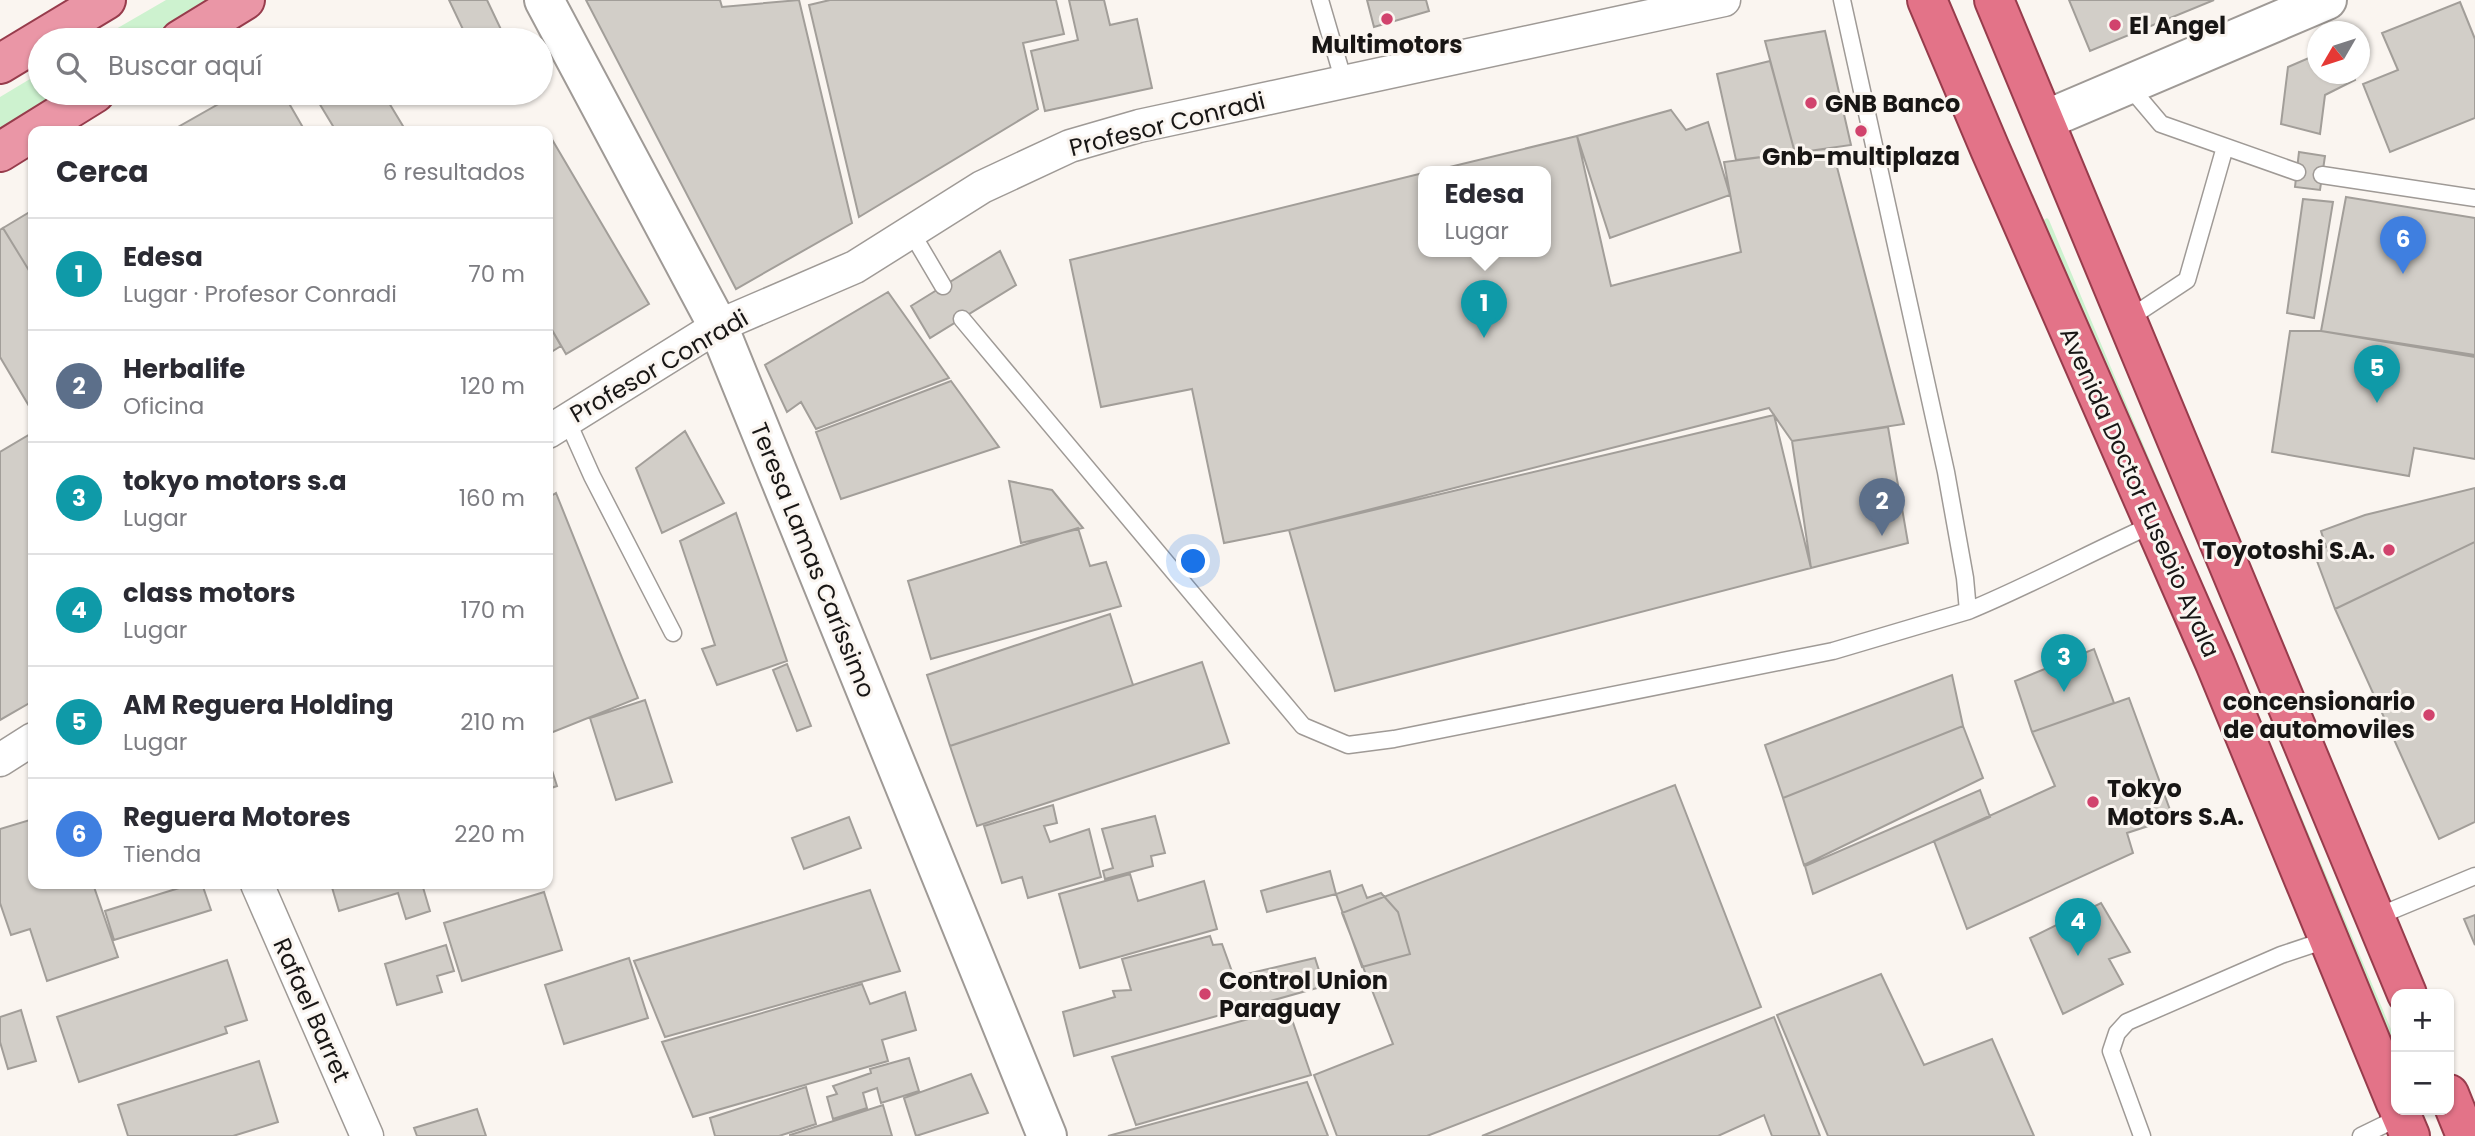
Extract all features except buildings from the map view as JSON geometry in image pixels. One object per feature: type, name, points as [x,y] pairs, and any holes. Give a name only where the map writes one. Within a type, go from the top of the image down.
[{"type":"highway","name":"Avenida Doctor Eusebio Ayala","points":[[1927,0],[2215,663],[2402,1116]]},
{"type":"highway","points":[[1968,0],[2042,173],[2077,197]]},
{"type":"highway","name":"Avenida Doctor Eusebio Ayala","points":[[1994,0],[2405,989]]},
{"type":"highway","points":[[2454,1106],[2466,1136]]},
{"type":"main road","points":[[60,28],[106,0]]},
{"type":"main road","points":[[200,28],[245,0]]},
{"type":"main road","points":[[0,64],[28,47]]},
{"type":"main road","points":[[42,126],[76,105]]},
{"type":"main road","points":[[0,152],[28,135]]},
{"type":"street","name":"Teresa Lamas Caríssimo","points":[[544,0],[718,326],[1047,1136]]},
{"type":"street","name":"Profesor Conradi","points":[[558,426],[718,326],[855,267],[982,187],[1070,146],[1139,126],[1724,0]]},
{"type":"street","points":[[2045,120],[2327,0]]},
{"type":"street","points":[[0,760],[28,742]]},
{"type":"street","name":"Rafael Barret","points":[[259,889],[367,1136]]},
{"type":"lane","points":[[1320,0],[1344,82]]},
{"type":"lane","points":[[1842,0],[1946,472],[1965,578],[1968,611]]},
{"type":"lane","points":[[2128,85],[2161,124],[2297,172]]},
{"type":"lane","points":[[2128,319],[2187,280],[2225,147]]},
{"type":"lane","points":[[2322,175],[2475,198]]},
{"type":"lane","points":[[910,230],[943,286]]},
{"type":"lane","points":[[962,319],[1303,726],[1348,745],[1394,739],[1833,651],[1968,611],[2028,586],[2154,524]]},
{"type":"lane","points":[[558,426],[592,476],[673,633]]},
{"type":"lane","points":[[2376,918],[2475,876]]},
{"type":"lane","points":[[2141,1136],[2111,1051],[2117,1033],[2127,1022],[2281,955],[2329,939]]},
{"type":"lane","points":[[2361,1136],[2402,1116]]},
{"type":"green space","points":[[166,0],[230,0],[185,28],[118,28]]},
{"type":"green space","points":[[28,80],[28,105],[54,105],[0,136],[0,97]]},
{"type":"green space","points":[[2047,218],[2049,220],[2217,620],[2042,221]]},
{"type":"green space","points":[[2274,760],[2278,761],[2391,1029],[2391,1052]]},
{"type":"place","name":"Multimotors","points":[[1387,19]]},
{"type":"place","name":"El Angel","points":[[2115,25]]},
{"type":"place","name":"GNB Banco","points":[[1811,103]]},
{"type":"place","name":"Gnb-multiplaza","points":[[1861,131]]},
{"type":"place","name":"Reguera Motores","points":[[2403,274]]},
{"type":"place","name":"Edesa","points":[[1484,338]]},
{"type":"place","name":"AM Reguera Holding","points":[[2377,403]]},
{"type":"place","name":"Herbalife","points":[[1882,536]]},
{"type":"place","name":"Toyotoshi S.A.","points":[[2389,550]]},
{"type":"place","name":"tokyo motors s.a","points":[[2064,692]]},
{"type":"place","name":"concensionario de automoviles","points":[[2429,715]]},
{"type":"place","name":"Tokyo Motors S.A.","points":[[2093,802]]},
{"type":"place","name":"class motors","points":[[2078,956]]},
{"type":"place","name":"Control Union Paraguay","points":[[1205,994]]}]
